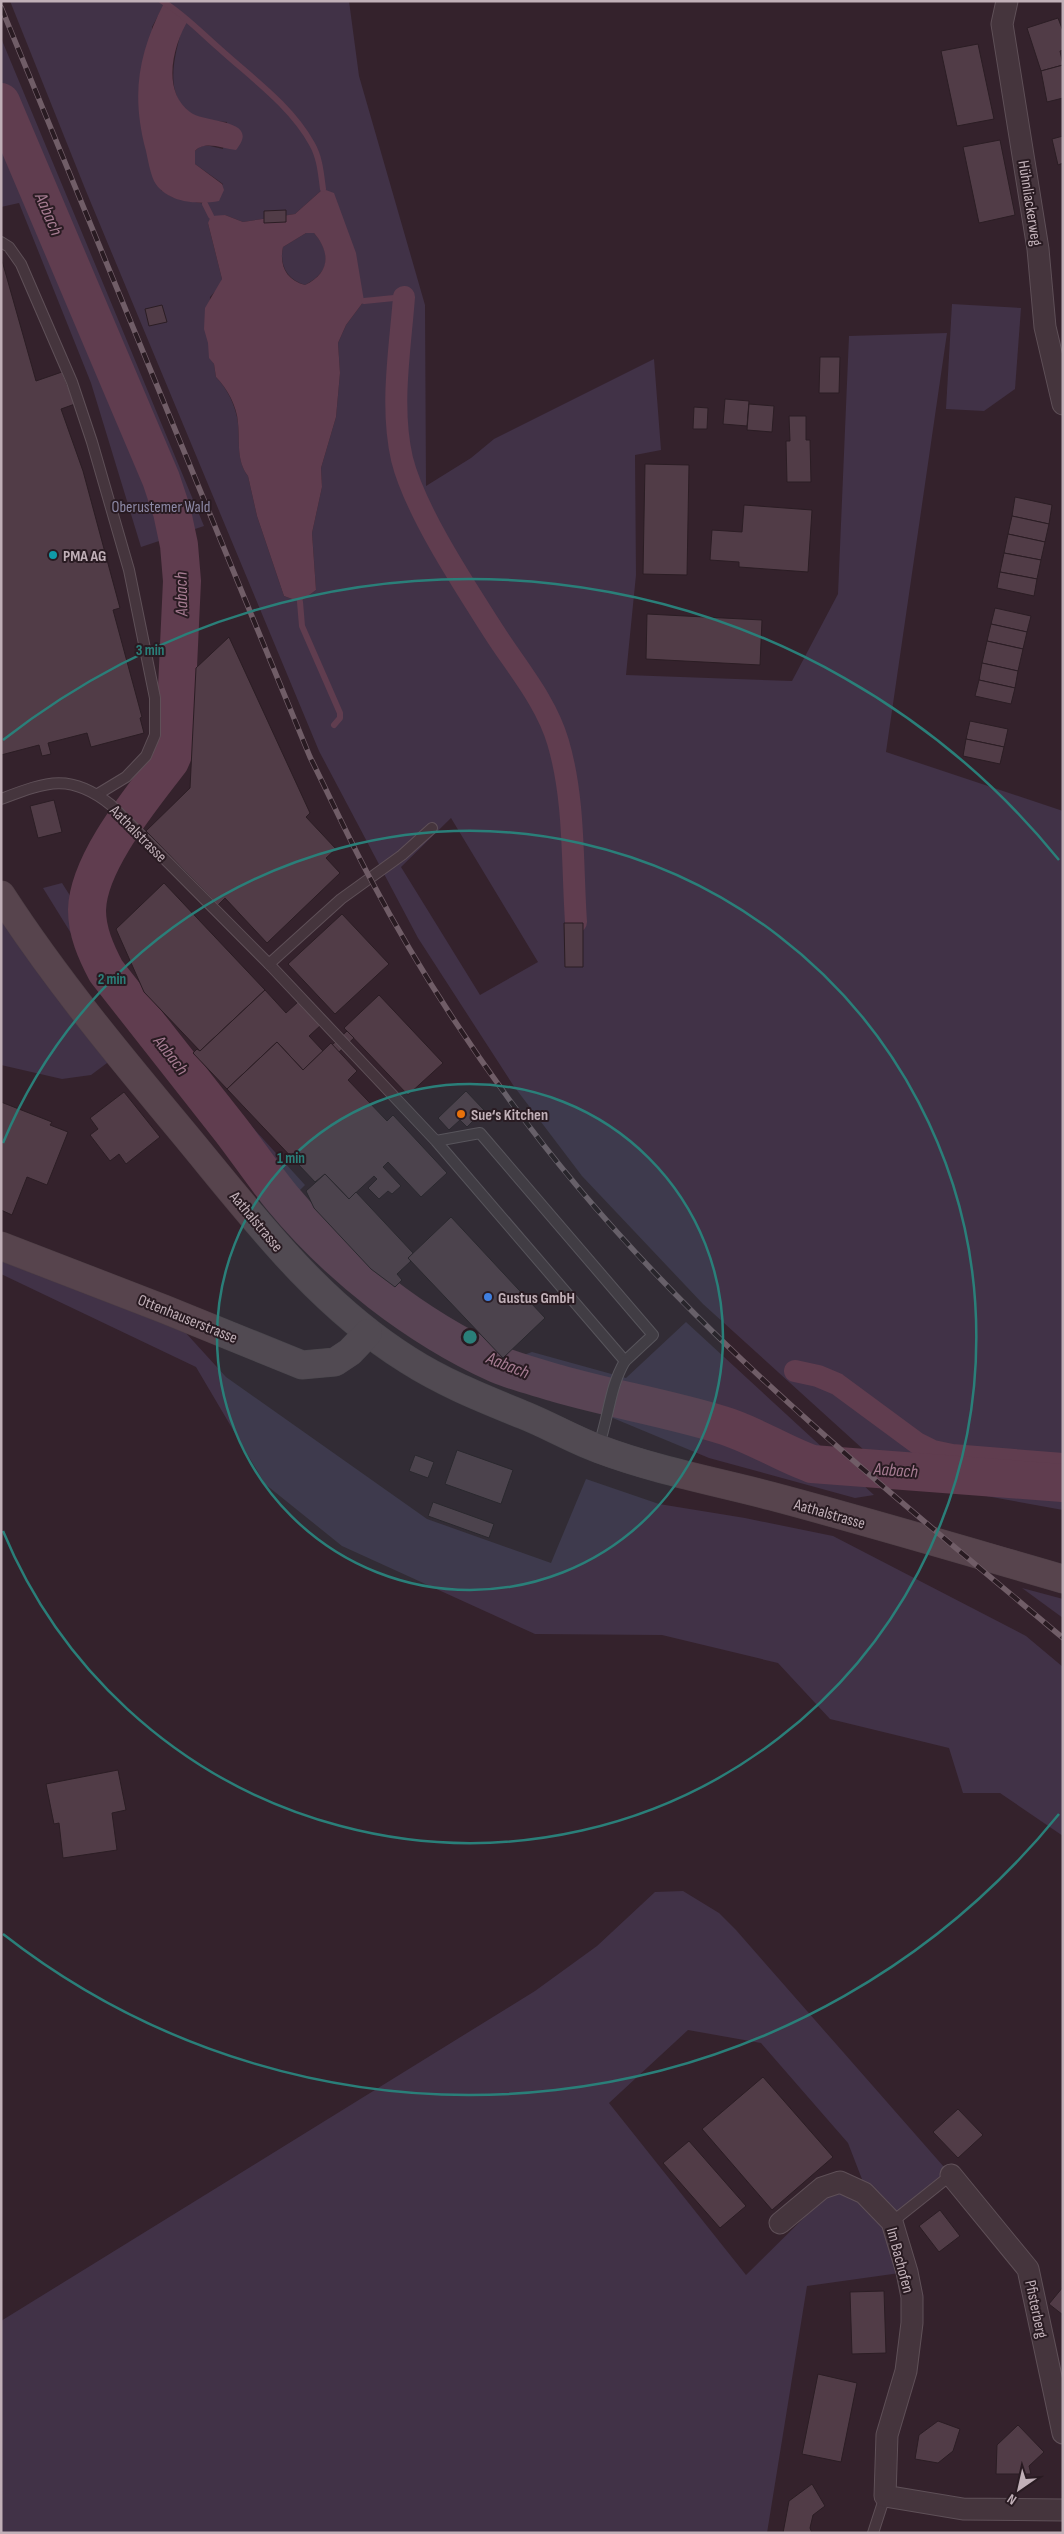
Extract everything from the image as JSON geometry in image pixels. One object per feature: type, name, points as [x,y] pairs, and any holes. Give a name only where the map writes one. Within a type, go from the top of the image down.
[{"type":"main road","name":"Aathalstrasse","points":[[1,895],[48,964],[118,1054],[264,1230],[313,1284],[368,1333],[408,1360],[451,1385],[597,1448],[666,1470],[956,1547],[1063,1580]]},
{"type":"main road","name":"Ottenhauserstrasse","points":[[1,1246],[164,1309],[302,1366],[335,1362],[350,1352],[368,1333]]},
{"type":"street","name":"Hühnliackerweg","points":[[1007,1],[1002,24],[1038,248],[1045,327],[1063,404]]},
{"type":"street","name":"Pfisterberg","points":[[951,2174],[1028,2269],[1063,2433]]},
{"type":"street","name":"Im Bachofen","points":[[780,2223],[822,2188],[840,2182],[864,2192],[892,2222],[912,2296],[912,2323],[906,2371],[887,2435],[885,2496]]},
{"type":"street","points":[[885,2496],[963,2509],[1063,2510]]},
{"type":"lane","points":[[1,242],[9,247],[21,264],[78,398],[129,570],[155,698],[154,734],[146,756],[126,777],[98,794]]},
{"type":"lane","name":"Aathalstrasse","points":[[2,798],[56,782],[75,784],[98,794],[111,805],[269,964],[436,1141],[625,1361]]},
{"type":"lane","points":[[269,964],[341,899],[402,855],[432,828]]},
{"type":"lane","points":[[436,1141],[480,1133],[653,1335],[625,1361],[614,1380],[608,1416],[597,1448]]},
{"type":"lane","points":[[892,2222],[951,2174]]},
{"type":"lane","name":"Im Bachofen","points":[[873,2533],[885,2496]]},
{"type":"green space","points":[[10,1],[349,1],[359,76],[425,305],[426,486],[471,458],[494,439],[654,359],[661,450],[635,455],[636,575],[626,675],[792,681],[838,594],[849,336],[947,333],[886,752],[1063,811],[1063,1510],[897,1480],[703,1304],[582,1176],[513,1085],[418,938],[319,751],[86,191]],"holes":[[[165,3],[182,29],[176,53],[173,79],[175,91],[180,102],[188,111],[200,118],[227,122],[223,149],[204,146],[195,151],[195,164],[223,184],[205,204],[172,197],[161,190],[152,27]],[[323,189],[364,301],[346,325],[338,343],[340,373],[336,417],[321,468],[322,487],[312,533],[316,590],[300,602],[284,596],[257,516],[248,476],[242,464],[235,410],[227,392],[216,377],[214,364],[209,357],[210,297],[220,286],[222,279],[208,223],[225,215],[243,222],[295,214]],[[451,818],[538,962],[480,995],[401,867]],[[564,923],[583,923],[583,967],[565,967]]]},
{"type":"green space","name":"Oberustemer Wald","points":[[1,38],[204,526],[141,547],[91,383],[19,203],[1,207]]},
{"type":"green space","points":[[306,233],[314,233],[320,241],[326,255],[326,262],[319,274],[305,285],[289,276],[283,266],[282,254],[283,247]]},
{"type":"green space","points":[[952,304],[1021,308],[1015,389],[984,411],[946,409]]},
{"type":"green space","points":[[62,883],[135,998],[305,1185],[295,1195],[380,1285],[499,1364],[532,1352],[626,1378],[686,1322],[874,1495],[855,1498],[709,1458],[596,1411],[540,1394],[487,1373],[385,1312],[327,1261],[270,1203],[95,972],[43,888]]},
{"type":"green space","points":[[1,895],[119,1054],[91,1075],[62,1079],[1,1065]]},
{"type":"green space","points":[[1,1256],[164,1309],[226,1377],[427,1519],[551,1563],[586,1479],[659,1504],[745,1518],[833,1536],[1026,1636],[1063,1667],[1063,1836],[1000,1793],[963,1793],[949,1748],[830,1719],[778,1663],[662,1635],[535,1634],[342,1546],[265,1484],[196,1367],[1,1274]]},
{"type":"green space","points":[[1022,1588],[1063,1599],[1063,1618]]},
{"type":"green space","points":[[683,1891],[719,1913],[951,2175],[892,2222],[907,2272],[807,2286],[767,2533],[1,2533],[1,2321],[535,1991],[597,1946],[655,1892]],"holes":[[[688,2030],[761,2043],[848,2143],[865,2187],[840,2182],[746,2275],[609,2103]]]},
{"type":"shaded area","points":[[164,3],[189,19],[178,41],[173,67],[175,92],[181,103],[197,116],[237,127],[242,132],[242,140],[236,150],[204,146],[195,151],[195,164],[222,184],[224,190],[219,201],[202,203],[174,198],[159,188],[150,170],[141,131],[138,93],[143,57],[155,22]]},
{"type":"shaded area","points":[[323,189],[334,193],[356,253],[364,301],[346,325],[338,343],[340,373],[336,417],[321,468],[322,487],[312,533],[316,590],[300,602],[284,596],[257,516],[248,476],[242,464],[239,451],[236,410],[228,392],[216,377],[214,364],[209,358],[208,343],[204,329],[205,308],[222,279],[208,223],[211,216],[225,215],[243,222],[295,214]],"holes":[[[306,233],[314,233],[320,240],[325,255],[325,262],[319,275],[305,285],[298,283],[285,271],[282,260],[283,247]]]},
{"type":"building","points":[[1058,18],[1063,31],[1063,50],[1060,51],[1063,65],[1041,71],[1027,28]]},
{"type":"building","points":[[978,44],[994,119],[957,126],[941,51]]},
{"type":"building","points":[[1063,65],[1063,98],[1047,102],[1041,71]]},
{"type":"building","points":[[1063,136],[1063,163],[1058,165],[1052,139]]},
{"type":"building","points":[[1000,140],[1015,215],[979,223],[963,147]]},
{"type":"building","points":[[286,210],[286,222],[264,223],[264,211]]},
{"type":"building","name":"PMA AG","points":[[1,257],[36,381],[62,372],[75,404],[61,409],[83,471],[120,608],[113,610],[142,717],[140,718],[144,733],[91,747],[87,733],[48,743],[51,754],[42,756],[39,745],[1,755]]},
{"type":"building","points":[[162,305],[167,322],[149,326],[145,309]]},
{"type":"building","points":[[820,357],[840,357],[839,393],[819,393]]},
{"type":"building","points":[[725,399],[749,401],[747,426],[723,424]]},
{"type":"building","points":[[749,404],[774,406],[772,432],[747,430]]},
{"type":"building","points":[[694,407],[708,408],[707,429],[693,429]]},
{"type":"building","points":[[789,416],[806,416],[806,440],[810,440],[811,482],[787,482],[786,441],[790,441]]},
{"type":"building","points":[[645,464],[689,465],[687,575],[643,574]]},
{"type":"building","points":[[1015,497],[1052,505],[1049,524],[1012,516]]},
{"type":"building","points":[[744,505],[812,510],[808,572],[739,567],[739,562],[710,560],[712,530],[742,532]]},
{"type":"building","points":[[1012,516],[1049,524],[1045,542],[1008,534]]},
{"type":"building","points":[[1008,534],[1045,542],[1041,560],[1004,553]]},
{"type":"building","points":[[1004,553],[1041,560],[1037,579],[1000,572]]},
{"type":"building","points":[[1000,572],[1037,579],[1034,596],[997,588]]},
{"type":"building","points":[[995,608],[1031,616],[1027,632],[991,624]]},
{"type":"building","points":[[647,614],[762,620],[760,665],[646,659]]},
{"type":"building","points":[[991,624],[1027,632],[1023,649],[987,641]]},
{"type":"building","points":[[229,637],[310,813],[306,817],[336,849],[326,858],[340,873],[267,943],[225,898],[218,905],[146,831],[190,788],[196,668]]},
{"type":"building","points":[[987,641],[1023,649],[1018,671],[982,663]]},
{"type":"building","points":[[982,663],[1018,671],[1015,688],[979,680]]},
{"type":"building","points":[[979,680],[1015,688],[1011,704],[975,696]]},
{"type":"building","points":[[970,721],[1008,729],[1004,747],[966,739]]},
{"type":"building","points":[[966,739],[1004,747],[1000,764],[963,756]]},
{"type":"building","points":[[54,800],[62,832],[38,838],[30,806]]},
{"type":"building","points":[[164,883],[265,990],[200,1051],[144,992],[116,929]]},
{"type":"building","points":[[342,914],[389,964],[335,1014],[288,964]]},
{"type":"building","points":[[564,923],[583,923],[583,967],[565,967]]},
{"type":"building","points":[[265,990],[286,1013],[299,1001],[321,1025],[309,1036],[323,1051],[303,1070],[277,1042],[227,1089],[193,1053],[197,1049],[200,1051]]},
{"type":"building","points":[[379,995],[443,1063],[408,1095],[344,1028]]},
{"type":"building","points":[[347,1031],[354,1038],[339,1052],[332,1045]]},
{"type":"building","points":[[277,1042],[303,1070],[331,1043],[357,1071],[348,1080],[387,1121],[393,1115],[447,1173],[421,1197],[388,1162],[383,1167],[401,1186],[392,1194],[388,1191],[379,1199],[368,1188],[377,1179],[374,1176],[349,1199],[325,1174],[315,1182],[227,1089]]},
{"type":"building","name":"Sue‘s Kitchen","points":[[466,1091],[484,1110],[467,1127],[460,1120],[449,1130],[438,1118]]},
{"type":"building","points":[[124,1092],[160,1137],[126,1164],[119,1154],[110,1161],[90,1135],[98,1129],[90,1118]]},
{"type":"building","points":[[1,1102],[52,1122],[50,1125],[68,1132],[47,1185],[27,1177],[12,1215],[1,1210]]},
{"type":"building","points":[[325,1174],[349,1199],[356,1192],[413,1253],[408,1258],[411,1261],[397,1274],[402,1280],[395,1287],[371,1269],[314,1208],[306,1191]]},
{"type":"building","points":[[451,1217],[545,1318],[503,1358],[408,1258]]},
{"type":"building","points":[[457,1450],[513,1470],[501,1504],[445,1484]]},
{"type":"building","points":[[415,1455],[434,1462],[428,1478],[409,1471]]},
{"type":"building","points":[[433,1502],[494,1524],[489,1538],[428,1516]]},
{"type":"building","points":[[118,1770],[126,1810],[112,1813],[117,1850],[63,1858],[59,1823],[54,1824],[46,1784]]},
{"type":"building","points":[[763,2077],[833,2157],[772,2210],[702,2129]]},
{"type":"building","points":[[958,2109],[983,2135],[958,2158],[933,2132]]},
{"type":"building","points":[[689,2141],[746,2206],[720,2228],[663,2163]]},
{"type":"building","points":[[940,2210],[960,2236],[939,2252],[919,2226]]},
{"type":"building","points":[[1063,2287],[1063,2315],[1049,2304]]},
{"type":"building","points":[[884,2291],[886,2353],[852,2354],[850,2292]]},
{"type":"building","points":[[818,2374],[857,2383],[841,2462],[802,2454]]},
{"type":"building","points":[[938,2421],[960,2429],[953,2451],[938,2463],[915,2459],[919,2435]]},
{"type":"building","points":[[1018,2425],[1044,2452],[1029,2466],[1031,2474],[996,2474],[997,2445]]},
{"type":"building","points":[[812,2484],[825,2506],[813,2515],[810,2528],[812,2533],[783,2533],[789,2501]]},
{"type":"waterway","points":[[162,1],[186,18],[258,82],[293,117],[315,149],[320,166],[323,189]]},
{"type":"waterway","name":"Aabach","points":[[1,102],[161,479],[172,512],[179,545],[182,581],[174,752],[170,761],[118,831],[96,872],[90,891],[87,910],[90,934],[106,971],[231,1130],[275,1190],[304,1223],[353,1271],[380,1293],[437,1332],[467,1349],[512,1370],[577,1389],[660,1408],[733,1429],[812,1464],[1063,1483]]},
{"type":"waterway","points":[[205,204],[211,216]]},
{"type":"waterway","points":[[364,301],[404,297]]},
{"type":"waterway","points":[[404,297],[396,398],[398,439],[402,459],[408,479],[429,524],[494,632],[539,699],[553,727],[563,764],[570,808],[576,922]]},
{"type":"waterway","points":[[300,602],[302,626],[340,713],[340,718],[334,725]]},
{"type":"waterway","points":[[159,775],[169,782]]},
{"type":"waterway","points":[[795,1371],[818,1376],[837,1384],[917,1443],[933,1451],[952,1455],[1063,1464]]},
{"type":"railway","points":[[1,7],[310,757],[386,907],[454,1020],[511,1102],[571,1179],[634,1251],[701,1320],[842,1451],[1063,1638]]},
{"type":"place","name":"PMA AG","points":[[53,555]]},
{"type":"place","name":"Sue‘s Kitchen","points":[[461,1114]]},
{"type":"place","name":"Gustus GmbH","points":[[488,1297]]}]
